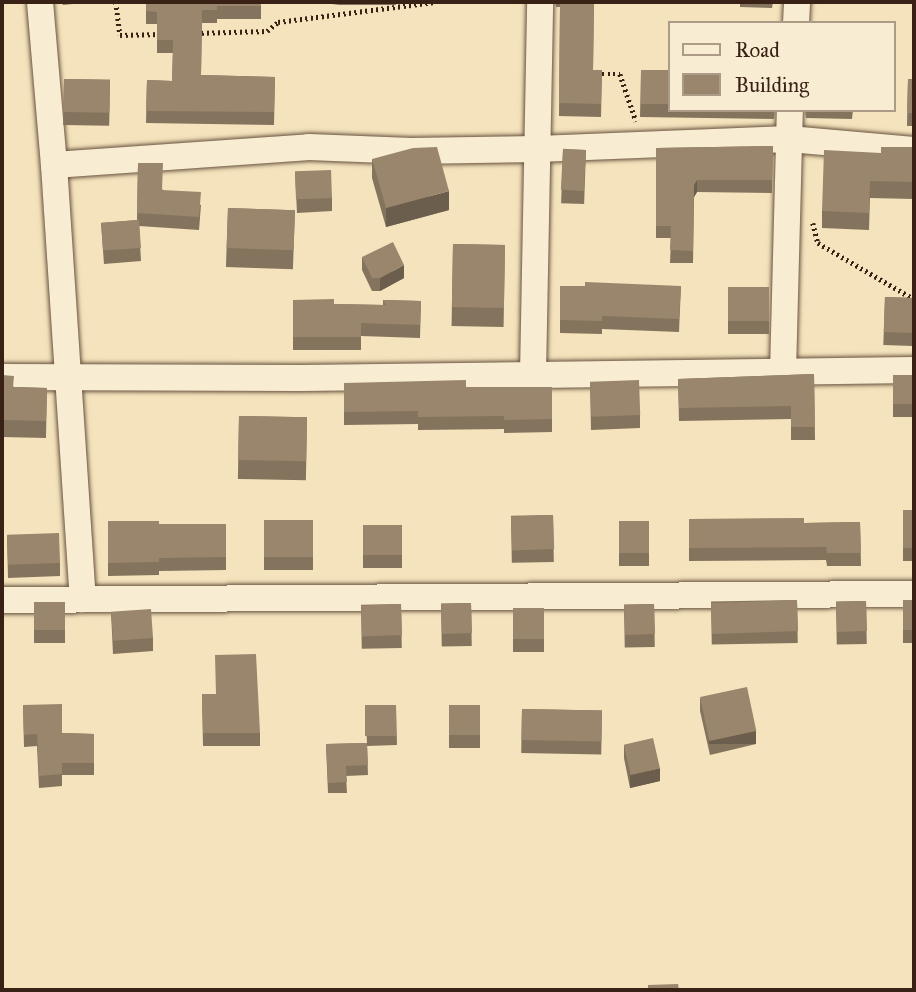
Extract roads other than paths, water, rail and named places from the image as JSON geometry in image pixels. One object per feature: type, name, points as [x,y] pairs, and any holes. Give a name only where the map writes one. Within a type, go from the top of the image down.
[{"type":"street","points":[[40,2],[54,165],[83,599]]},
{"type":"street","points":[[533,375],[540,2]]},
{"type":"street","points":[[796,21],[797,2]]},
{"type":"street","points":[[783,372],[790,112]]},
{"type":"street","points":[[54,165],[309,148],[411,151],[538,149],[789,139],[914,149]]},
{"type":"street","points":[[2,377],[914,370]]},
{"type":"street","points":[[2,600],[914,594]]}]
